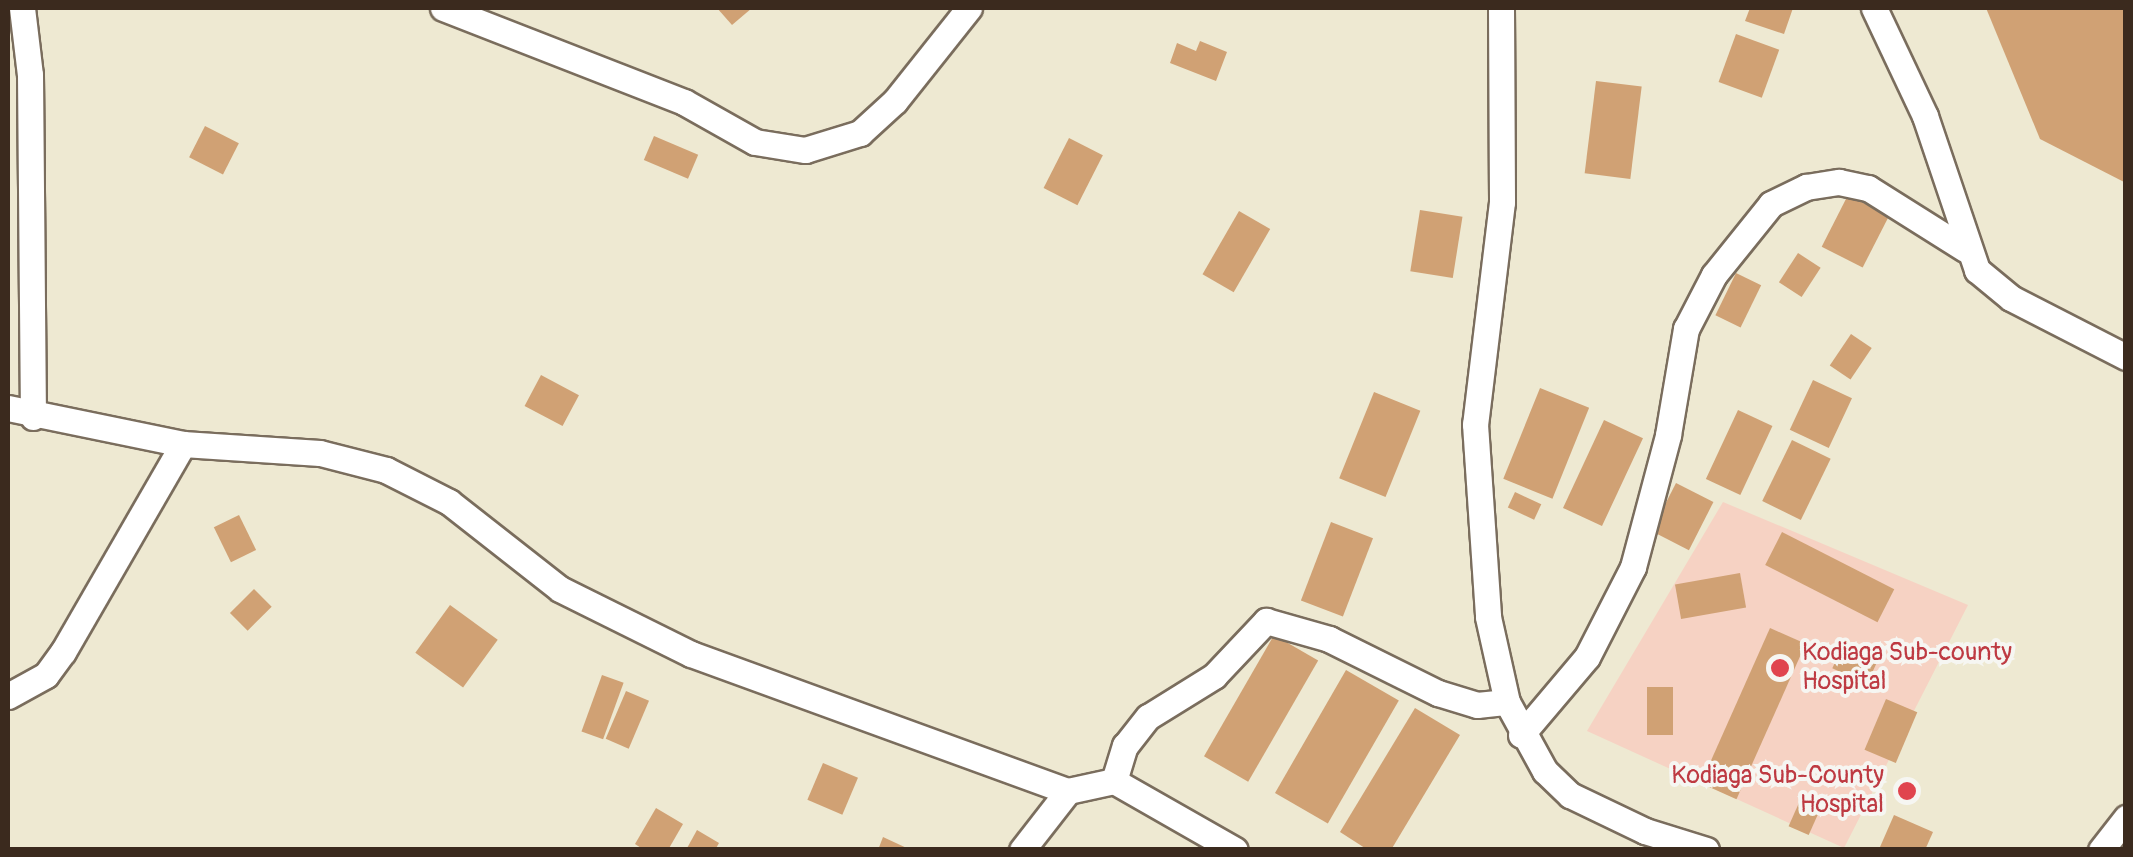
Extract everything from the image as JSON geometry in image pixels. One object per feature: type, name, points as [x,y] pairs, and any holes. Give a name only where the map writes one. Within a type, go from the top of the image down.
[{"type":"street","points":[[22,8],[30,75],[33,416]]},
{"type":"street","points":[[442,8],[684,102],[754,142],[804,150],[860,133],[895,101],[969,8]]},
{"type":"street","points":[[1502,8],[1502,202],[1475,424],[1488,618],[1507,702],[1521,735],[1570,795],[1644,831],[1706,850]]},
{"type":"street","points":[[1874,8],[1925,116],[1965,249],[1990,284],[2126,357]]},
{"type":"street","points":[[1521,735],[1586,657],[1633,567],[1668,435],[1686,329],[1714,275],[1771,204],[1806,187],[1839,182],[1868,188],[1965,249]]},
{"type":"street","points":[[8,408],[183,444],[320,453],[386,470],[449,502],[560,589],[691,654],[1068,792],[1114,781],[1235,850]]},
{"type":"street","points":[[8,696],[46,675],[63,652],[183,444]]},
{"type":"street","points":[[1114,781],[1125,746],[1148,717],[1214,676],[1266,621],[1330,639],[1438,692],[1477,705],[1507,702]]},
{"type":"street","points":[[1022,850],[1068,792]]},
{"type":"street","points":[[2101,850],[2126,818]]},
{"type":"shaded area","name":"Kodiaga Sub-county Hospital","points":[[1723,502],[1968,605],[1844,848],[1587,731]]},
{"type":"building","points":[[717,8],[752,8],[732,25]]},
{"type":"building","points":[[1750,8],[1793,8],[1784,34],[1745,21]]},
{"type":"building","points":[[1986,8],[2126,8],[2126,183],[2040,139]]},
{"type":"building","points":[[1736,34],[1779,50],[1762,98],[1719,82]]},
{"type":"building","points":[[1200,41],[1227,52],[1216,81],[1170,63],[1177,43],[1196,51]]},
{"type":"building","points":[[1596,81],[1642,87],[1630,179],[1585,173]]},
{"type":"building","points":[[205,126],[239,143],[223,174],[189,157]]},
{"type":"building","points":[[654,136],[698,155],[688,179],[644,160]]},
{"type":"building","points":[[1069,138],[1103,155],[1077,205],[1044,188]]},
{"type":"building","points":[[1848,195],[1889,216],[1863,268],[1822,247]]},
{"type":"building","points":[[1420,210],[1462,217],[1453,278],[1410,271]]},
{"type":"building","points":[[1239,211],[1270,229],[1234,292],[1202,274]]},
{"type":"building","points":[[1798,253],[1821,268],[1802,297],[1779,282]]},
{"type":"building","points":[[1736,273],[1761,285],[1741,328],[1715,315]]},
{"type":"building","points":[[1851,334],[1872,348],[1850,379],[1830,366]]},
{"type":"building","points":[[541,375],[579,395],[563,426],[525,406]]},
{"type":"building","points":[[1813,380],[1852,398],[1829,448],[1790,430]]},
{"type":"building","points":[[1540,388],[1589,408],[1552,499],[1503,479]]},
{"type":"building","points":[[1374,392],[1420,411],[1386,497],[1339,478]]},
{"type":"building","points":[[1738,410],[1772,426],[1740,495],[1706,479]]},
{"type":"building","points":[[1604,420],[1643,438],[1602,526],[1563,508]]},
{"type":"building","points":[[1792,440],[1831,459],[1801,520],[1762,501]]},
{"type":"building","points":[[1676,483],[1713,502],[1689,550],[1651,531]]},
{"type":"building","points":[[1515,492],[1541,504],[1534,520],[1508,507]]},
{"type":"building","points":[[239,515],[256,550],[231,562],[214,527]]},
{"type":"building","points":[[1331,522],[1373,538],[1343,617],[1301,600]]},
{"type":"building","points":[[1782,532],[1894,589],[1877,622],[1765,565]]},
{"type":"building","points":[[1740,573],[1746,607],[1681,619],[1675,584]]},
{"type":"building","points":[[254,589],[272,607],[248,631],[230,613]]},
{"type":"building","points":[[450,605],[498,640],[463,687],[415,653]]},
{"type":"building","points":[[1770,628],[1806,644],[1736,799],[1701,783]]},
{"type":"building","points":[[1274,635],[1318,660],[1248,782],[1204,756]]},
{"type":"building","points":[[1845,641],[1879,657],[1867,684],[1832,668]]},
{"type":"building","points":[[1346,670],[1399,700],[1328,823],[1275,793]]},
{"type":"building","points":[[602,675],[624,683],[603,739],[581,731]]},
{"type":"building","points":[[1647,687],[1673,687],[1673,735],[1647,735]]},
{"type":"building","points":[[626,691],[649,701],[629,749],[606,739]]},
{"type":"building","points":[[1886,699],[1917,712],[1896,763],[1865,750]]},
{"type":"building","points":[[1415,708],[1460,735],[1391,850],[1368,850],[1340,832]]},
{"type":"building","points":[[823,763],[858,778],[842,815],[807,800]]},
{"type":"building","points":[[1802,796],[1822,805],[1809,835],[1789,826]]},
{"type":"building","points":[[656,808],[683,824],[668,850],[644,850],[635,844]]},
{"type":"building","points":[[1894,815],[1933,832],[1925,850],[1880,847]]},
{"type":"building","points":[[697,830],[719,843],[715,850],[686,850]]},
{"type":"building","points":[[883,837],[911,850],[878,850]]},
{"type":"place","name":"Kodiaga Sub-county Hospital","points":[[1780,668]]},
{"type":"place","name":"Kodiaga Sub-County Hospital","points":[[1907,791]]}]
